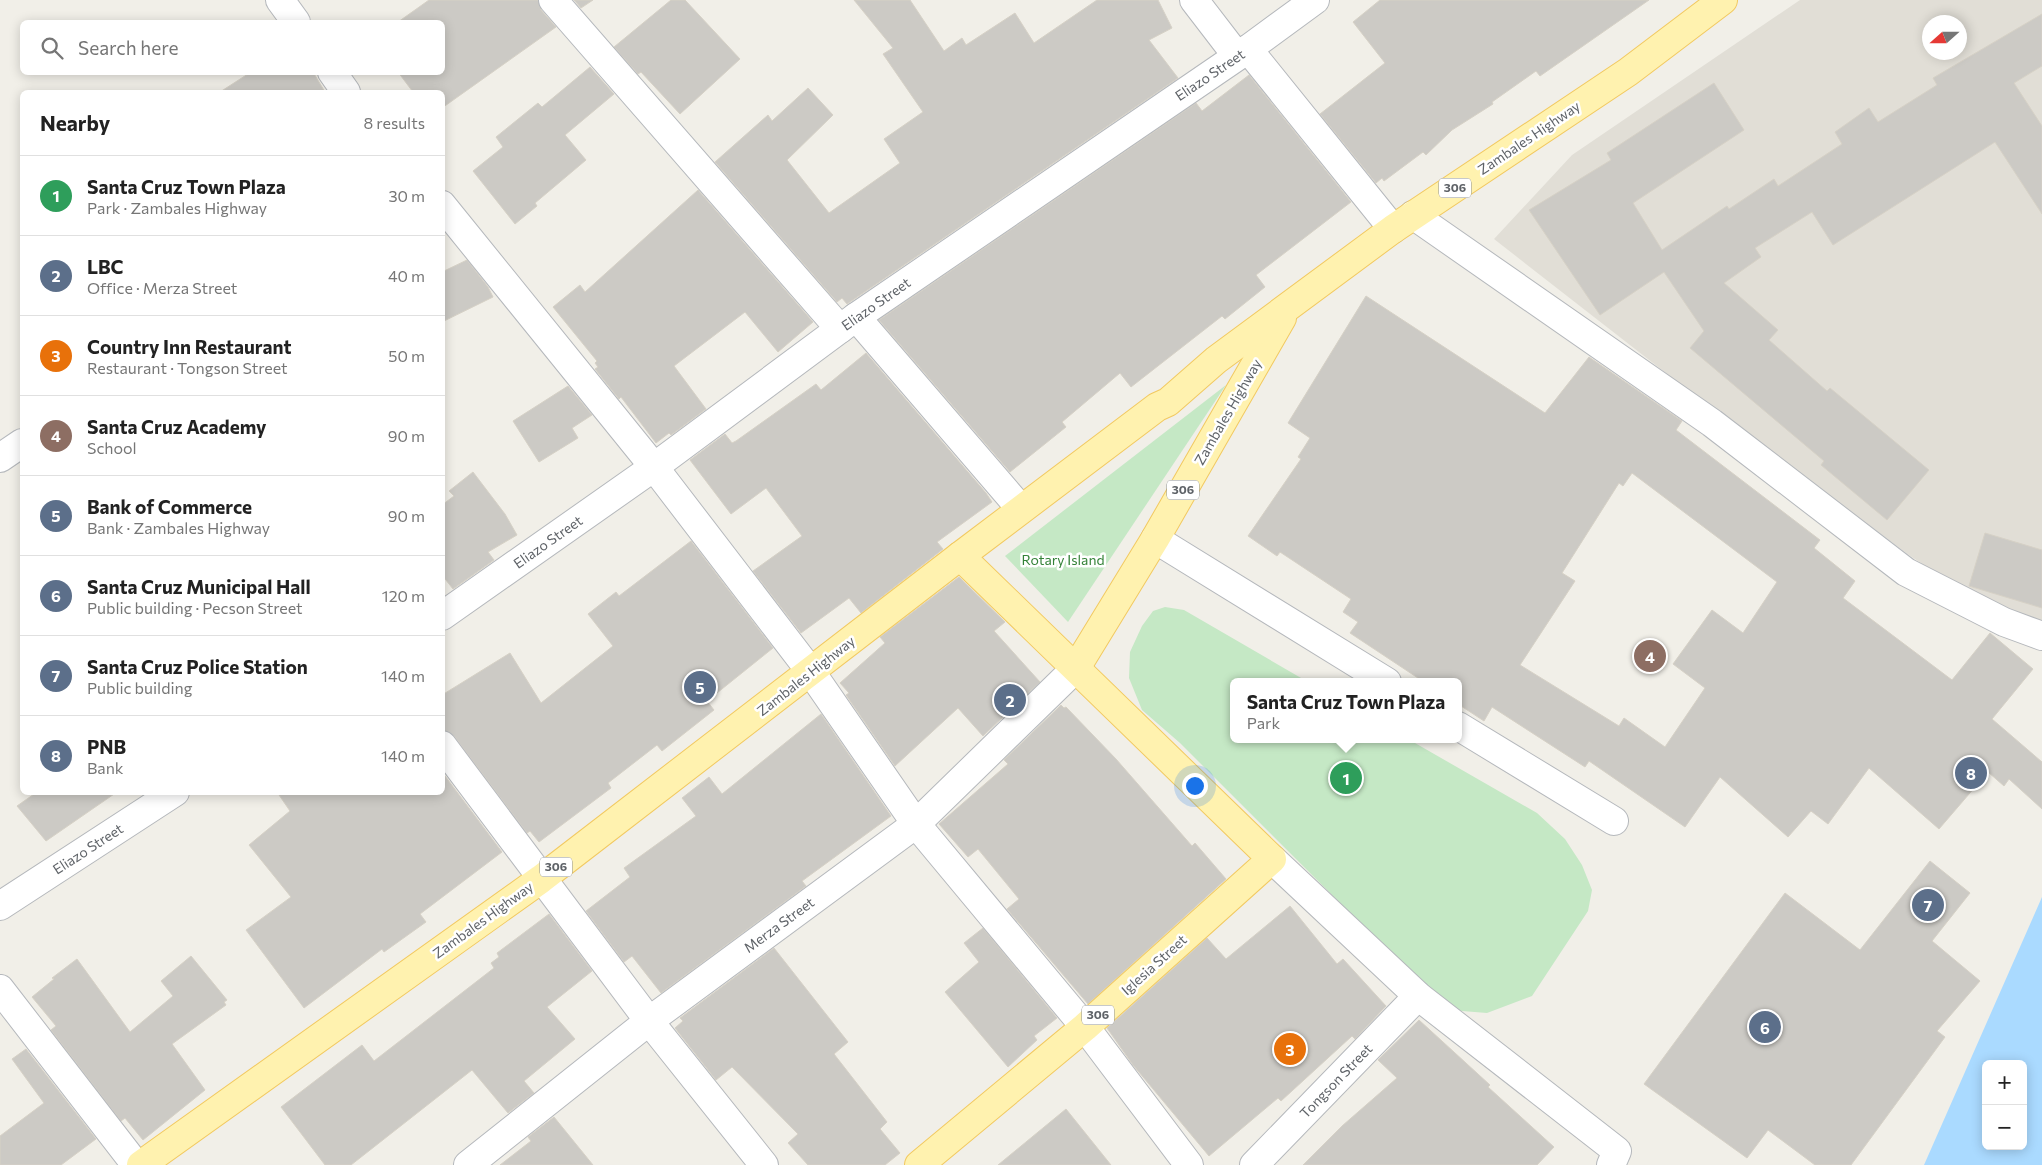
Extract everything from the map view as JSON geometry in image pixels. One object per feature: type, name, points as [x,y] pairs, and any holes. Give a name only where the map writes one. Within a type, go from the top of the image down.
[{"type":"main road","name":"Zambales Highway","points":[[141,1165],[541,879],[812,672],[1021,509],[1158,407],[1168,402],[1216,360],[1403,222],[1628,72],[1723,0]]},
{"type":"main road","name":"Zambales Highway","points":[[1076,668],[1154,539],[1286,310]]},
{"type":"main road","points":[[960,556],[1272,859]]},
{"type":"main road","name":"Iglesia Street","points":[[919,1165],[1085,1027],[1272,859]]},
{"type":"street","points":[[280,0],[295,20]]},
{"type":"street","points":[[553,0],[1021,509]]},
{"type":"street","points":[[1194,0],[1403,222],[1712,424],[1906,572],[2004,622],[2042,636]]},
{"type":"street","name":"Eliazo Street","points":[[445,614],[654,467],[848,323],[1243,53],[1314,0]]},
{"type":"street","points":[[334,75],[345,90]]},
{"type":"street","points":[[445,210],[654,467],[812,672],[916,824],[1085,1027],[1188,1165]]},
{"type":"street","points":[[0,458],[20,444]]},
{"type":"street","points":[[1154,539],[1380,678]]},
{"type":"street","name":"Merza Street","points":[[468,1165],[649,1021],[916,824],[1076,668]]},
{"type":"street","points":[[1462,728],[1614,821]]},
{"type":"street","points":[[445,750],[649,1021],[764,1165]]},
{"type":"street","name":"Eliazo Street","points":[[0,906],[170,795]]},
{"type":"street","points":[[1272,859],[1418,996],[1614,1158]]},
{"type":"street","points":[[0,989],[136,1165]]},
{"type":"street","name":"Tongson Street","points":[[1254,1165],[1418,996]]},
{"type":"shaded area","points":[[1800,0],[2042,0],[2042,622],[1971,597],[1909,555],[1689,391],[1494,239],[1572,155]]},
{"type":"green space","name":"Rotary Island","points":[[1226,385],[1068,622],[1005,556]]},
{"type":"green space","points":[[1165,607],[1184,610],[1301,678],[1230,678],[1230,743],[1415,743],[1537,813],[1565,839],[1582,865],[1592,890],[1588,911],[1532,996],[1487,1013],[1462,1011],[1443,1006],[1180,743],[1142,710],[1129,678],[1130,652],[1142,626],[1153,611]]},
{"type":"water","points":[[2042,897],[2042,1165],[1924,1165]]},
{"type":"building","points":[[429,0],[538,0],[541,10],[556,27],[445,106],[445,90],[412,90],[400,75],[445,75],[445,20],[401,20]]},
{"type":"building","points":[[574,0],[593,0],[581,8]]},
{"type":"building","points":[[671,0],[685,0],[740,59],[680,114],[641,72],[638,74],[614,47]]},
{"type":"building","points":[[854,0],[910,0],[944,51],[962,38],[966,45],[1015,13],[1034,43],[1097,0],[1158,0],[1172,28],[1149,40],[1178,78],[847,304],[842,298],[837,302],[715,162],[768,115],[772,121],[808,88],[833,115],[787,160],[829,213],[900,163],[884,139],[923,112],[883,54],[893,48]]},
{"type":"building","points":[[1380,0],[1649,0],[1540,76],[1536,71],[1492,102],[1493,104],[1452,130],[1426,155],[1423,152],[1384,181],[1382,178],[1376,183],[1320,114],[1385,63],[1353,22]]},
{"type":"building","points":[[2042,14],[2042,66],[2014,83],[2042,126],[2042,214],[1995,142],[1833,245],[1812,212],[1755,248],[1761,257],[1724,283],[1778,330],[1769,340],[1827,391],[1830,388],[1929,470],[1887,520],[1821,465],[1824,461],[1690,348],[1704,331],[1664,272],[1600,315],[1529,210],[1611,160],[1607,153],[1714,83],[1744,130],[1633,203],[1662,250],[1727,206],[1729,209],[1774,179],[1778,186],[1842,144],[1835,132],[1869,108],[1878,122],[1937,85],[1933,78],[1964,60],[1967,60],[1967,58]]},
{"type":"building","points":[[590,67],[614,94],[565,135],[586,160],[535,203],[537,206],[515,224],[473,171],[503,147],[496,137],[538,103],[542,107]]},
{"type":"building","points":[[246,75],[315,75],[324,90],[223,90]]},
{"type":"building","points":[[1249,75],[1351,202],[1256,275],[1265,287],[1225,319],[1222,316],[1131,387],[1120,373],[1062,422],[1066,427],[1010,472],[879,320],[1196,103],[1202,111]]},
{"type":"building","points":[[698,190],[813,322],[778,352],[745,312],[674,366],[706,409],[671,435],[669,433],[656,443],[621,397],[619,399],[595,369],[598,367],[595,363],[597,361],[553,307],[580,285],[585,292]]},
{"type":"building","points":[[467,260],[488,287],[493,297],[445,321],[445,271]]},
{"type":"building","points":[[1366,296],[1545,413],[1589,357],[1682,421],[1676,430],[1820,540],[1814,548],[1855,581],[1843,598],[1952,680],[1990,633],[2033,669],[1992,719],[2042,762],[2042,809],[2009,779],[2004,786],[1988,772],[1939,829],[1869,768],[1828,824],[1811,811],[1788,837],[1720,777],[1685,827],[1589,761],[1585,767],[1492,707],[1484,721],[1462,707],[1462,678],[1418,678],[1350,633],[1358,622],[1343,612],[1351,599],[1280,552],[1277,556],[1248,536],[1301,459],[1298,457],[1310,438],[1288,423]],"holes":[[[1632,473],[1777,582],[1743,633],[1712,610],[1673,664],[1705,688],[1665,747],[1624,718],[1619,726],[1520,665],[1575,581],[1562,573],[1619,483],[1623,486]]]},
{"type":"building","points":[[866,353],[992,502],[937,542],[943,549],[861,613],[849,598],[801,633],[753,571],[802,536],[766,488],[731,514],[690,460],[725,434],[732,443],[736,441],[816,384],[821,390]]},
{"type":"building","points":[[568,386],[592,415],[572,428],[578,438],[539,462],[513,421]]},
{"type":"building","points":[[473,472],[505,514],[517,535],[488,552],[494,560],[453,589],[445,579],[445,503],[454,496],[449,491]]},
{"type":"building","points":[[1985,533],[2042,550],[2042,608],[1969,586]]},
{"type":"building","points":[[691,541],[773,648],[707,701],[714,710],[662,751],[657,745],[608,783],[611,788],[539,842],[530,831],[527,833],[454,736],[445,732],[445,693],[510,653],[541,703],[613,646],[588,614],[616,592],[619,596]]},
{"type":"building","points":[[959,577],[1005,622],[994,631],[1040,682],[983,736],[958,708],[895,766],[846,695],[849,693],[840,683],[885,643],[880,637]]},
{"type":"building","points":[[1061,705],[1064,708],[1066,707],[1116,759],[1192,846],[1195,843],[1226,879],[1088,1004],[1007,909],[1019,899],[978,849],[968,857],[939,824],[1008,764],[1004,760]]},
{"type":"building","points":[[821,714],[891,816],[802,881],[806,886],[661,993],[632,956],[624,962],[586,911],[630,877],[624,868],[696,816],[682,798],[709,777],[722,794]]},
{"type":"building","points":[[445,776],[502,852],[420,914],[426,922],[384,952],[382,949],[304,1008],[246,930],[291,897],[249,845],[290,811],[279,795],[445,795]]},
{"type":"building","points":[[33,795],[113,795],[46,841],[17,806]]},
{"type":"building","points":[[1930,861],[1970,893],[1932,941],[1980,981],[1937,1031],[1945,1037],[1851,1165],[1815,1165],[1768,1130],[1747,1158],[1644,1084],[1785,893],[1860,950]]},
{"type":"building","points":[[1290,906],[1337,964],[1343,959],[1386,1006],[1355,1039],[1352,1036],[1281,1101],[1278,1098],[1209,1156],[1133,1065],[1107,1028],[1207,938],[1226,959]]},
{"type":"building","points":[[549,914],[592,971],[547,1007],[575,1039],[524,1081],[534,1093],[508,1113],[472,1070],[351,1165],[325,1165],[281,1107],[362,1045],[374,1061],[494,968],[491,963],[499,957],[497,953]]},
{"type":"building","points":[[983,928],[1057,1018],[1034,1036],[1037,1040],[1008,1067],[945,992],[979,962],[964,943]]},
{"type":"building","points":[[774,948],[848,1042],[834,1054],[887,1122],[880,1129],[900,1153],[885,1165],[808,1165],[788,1143],[798,1134],[732,1067],[716,1080],[675,1028],[683,1021],[680,1018]]},
{"type":"building","points":[[191,956],[227,1000],[224,1002],[226,1005],[172,1044],[205,1090],[143,1140],[125,1118],[121,1121],[51,1030],[56,1026],[32,997],[54,979],[52,978],[77,959],[130,1032],[173,996],[161,981]]},
{"type":"building","points":[[1419,1020],[1490,1085],[1488,1087],[1554,1147],[1537,1165],[1303,1165],[1342,1126],[1397,1078],[1378,1060]]},
{"type":"building","points":[[26,1049],[96,1139],[61,1165],[0,1165],[0,1136],[44,1103],[12,1059]]},
{"type":"building","points":[[1066,1109],[1111,1165],[998,1165]]},
{"type":"building","points":[[554,1117],[593,1165],[500,1165],[531,1141],[528,1137]]},
{"type":"place","name":"Santa Cruz Academy","points":[[1650,656]]},
{"type":"place","name":"Bank of Commerce","points":[[700,687]]},
{"type":"place","name":"LBC","points":[[1010,700]]},
{"type":"place","name":"PNB","points":[[1971,773]]},
{"type":"place","name":"Santa Cruz Town Plaza","points":[[1346,778]]},
{"type":"place","name":"Santa Cruz Police Station","points":[[1928,905]]},
{"type":"place","name":"Santa Cruz Municipal Hall","points":[[1765,1027]]},
{"type":"place","name":"Country Inn Restaurant","points":[[1290,1049]]}]
